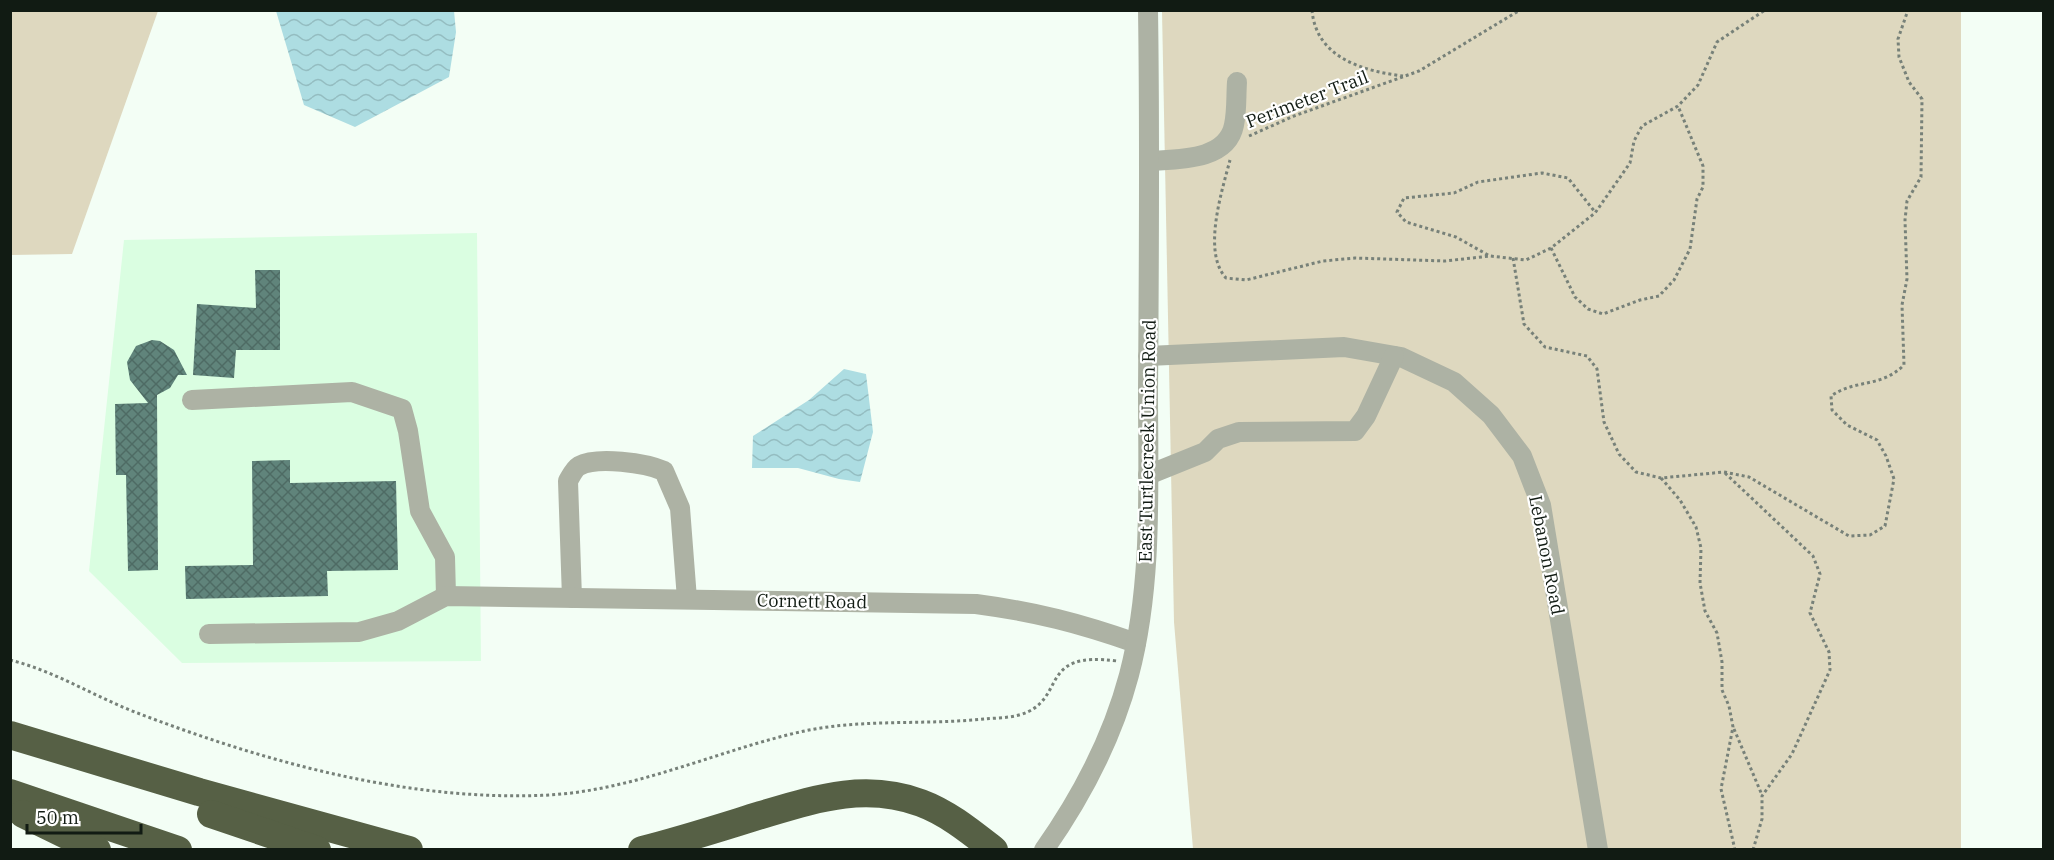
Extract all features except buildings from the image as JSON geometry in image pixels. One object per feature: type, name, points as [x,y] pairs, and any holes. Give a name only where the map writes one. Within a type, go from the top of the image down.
[{"type":"highway","points":[[10,735],[199,792],[410,849]]},
{"type":"highway","points":[[10,746],[317,849]]},
{"type":"highway","points":[[642,849],[821,797],[855,792],[900,796],[921,803],[961,825],[994,849]]},
{"type":"highway","points":[[10,793],[178,849]]},
{"type":"highway","points":[[10,808],[97,849]]},
{"type":"street","name":"East Turtlecreek Union Road","points":[[1044,849],[1067,817],[1095,768],[1116,716],[1136,643],[1145,572],[1148,475],[1148,10]]},
{"type":"street","points":[[1149,161],[1225,153],[1234,126],[1237,82]]},
{"type":"street","name":"Lebanon Road","points":[[1148,356],[1344,347],[1394,356],[1454,382],[1491,415],[1522,456],[1541,506],[1598,849]]},
{"type":"street","points":[[1148,475],[1205,452],[1218,439],[1239,432],[1355,431],[1366,416],[1394,356]]},
{"type":"street","points":[[192,400],[352,392],[402,409],[408,431],[420,511],[445,557],[446,596],[398,621],[359,632],[209,634]]},
{"type":"street","points":[[572,598],[568,481],[577,467],[589,462],[647,464],[664,471],[680,508],[687,599]]},
{"type":"street","name":"Cornett Road","points":[[446,596],[976,604],[1032,611],[1076,622],[1136,643]]},
{"type":"path","name":"Perimeter Trail","points":[[1312,10],[1320,37],[1335,54],[1353,65],[1404,76]]},
{"type":"path","name":"Perimeter Trail","points":[[1225,153],[1294,116],[1419,71],[1520,10]]},
{"type":"path","points":[[1225,153],[1216,239],[1218,269],[1226,278],[1246,280],[1323,261],[1355,258],[1445,261],[1490,256],[1526,260],[1551,248],[1595,213],[1630,163],[1634,141],[1642,126],[1678,106],[1698,85],[1717,42],[1766,10]]},
{"type":"path","points":[[1513,258],[1524,324],[1545,347],[1587,356],[1597,369],[1604,423],[1619,454],[1636,472],[1661,478],[1724,472],[1749,477],[1849,536],[1870,535],[1885,526],[1893,480],[1886,456],[1877,440],[1848,425],[1832,410],[1831,396],[1844,387],[1892,377],[1904,365],[1902,305],[1907,279],[1905,220],[1907,201],[1921,177],[1922,99],[1909,82],[1899,57],[1898,39],[1908,10]]},
{"type":"path","points":[[1551,248],[1575,297],[1588,309],[1604,314],[1640,300],[1659,296],[1674,280],[1690,249],[1697,199],[1703,187],[1703,166],[1678,106]]},
{"type":"path","points":[[1490,256],[1456,237],[1406,222],[1397,212],[1404,198],[1454,193],[1478,182],[1542,173],[1568,178],[1595,213]]},
{"type":"path","points":[[1724,472],[1813,556],[1820,574],[1810,613],[1828,652],[1830,670],[1792,754],[1762,795]]},
{"type":"path","points":[[1661,478],[1680,500],[1696,527],[1701,548],[1700,583],[1703,602],[1705,611],[1717,633],[1722,662],[1722,690],[1730,706],[1733,727],[1762,795],[1762,819],[1753,849]]},
{"type":"path","points":[[10,660],[138,713],[259,755],[400,786],[489,796],[552,795],[614,785],[810,730],[837,726],[968,721],[1019,715],[1042,702],[1057,676],[1072,661],[1083,658],[1131,664]]},
{"type":"path","points":[[1733,727],[1720,789],[1735,849]]},
{"type":"shaded area","points":[[10,11],[158,11],[72,254],[11,255]]},
{"type":"shaded area","points":[[1162,11],[1961,11],[1961,849],[1193,849],[1174,622]]},
{"type":"shaded area","points":[[477,233],[481,661],[182,663],[89,571],[124,240]]},
{"type":"water","points":[[276,11],[454,11],[456,32],[449,77],[355,127],[304,105]]},
{"type":"water","points":[[844,369],[866,374],[873,432],[860,482],[798,468],[752,468],[753,436],[809,400]]}]
